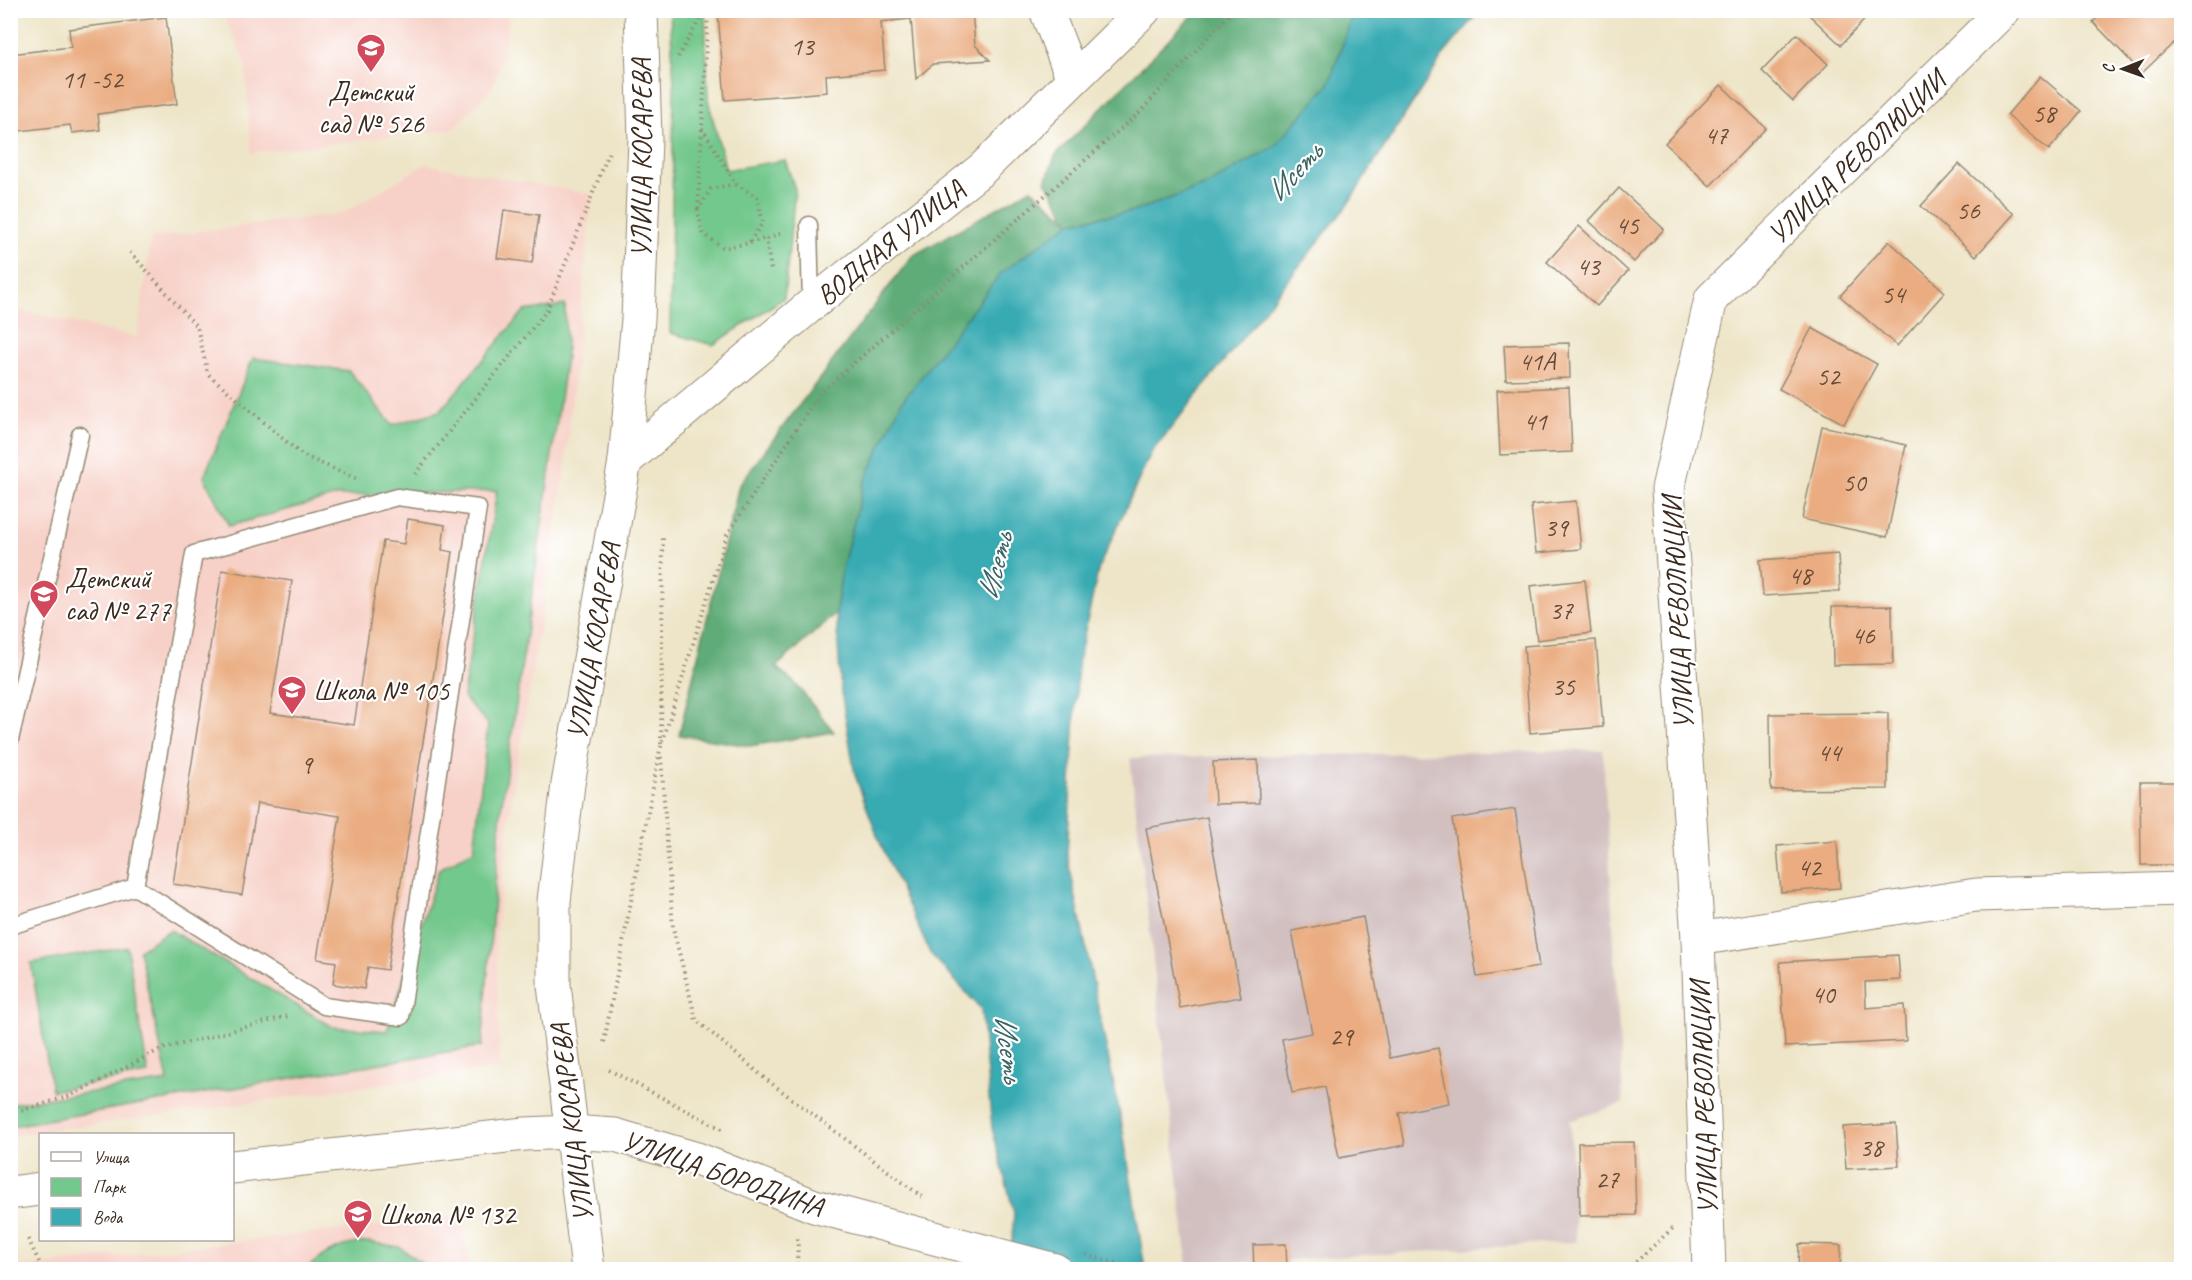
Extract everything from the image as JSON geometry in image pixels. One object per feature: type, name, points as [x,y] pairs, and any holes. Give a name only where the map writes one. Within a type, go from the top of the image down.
[{"type":"street","name":"УЛИЦА КОСАРЕВА","points":[[588,1269],[554,985],[554,901],[568,784],[625,461],[639,319],[645,139],[641,10]]},
{"type":"street","points":[[1046,10],[1073,79]]},
{"type":"street","name":"ВОДНАЯ УЛИЦА","points":[[625,461],[811,305],[982,169],[1144,10]]},
{"type":"street","name":"УЛИЦА РЕВОЛЮЦИИ","points":[[1709,1269],[1698,939],[1668,489],[1711,299],[2004,10]]},
{"type":"street","points":[[1698,939],[1976,895],[2181,889]]},
{"type":"street","name":"УЛИЦА БОРОДИНА","points":[[234,1167],[525,1134],[571,1132],[615,1135],[697,1159],[814,1206],[1055,1269]]},
{"type":"street","points":[[10,1193],[39,1189]]},
{"type":"lane","points":[[809,225],[811,305]]},
{"type":"lane","points":[[10,740],[80,435]]},
{"type":"lane","points":[[10,926],[135,887],[324,1006],[401,1017],[478,508],[397,497],[194,554],[135,887]]},
{"type":"path","points":[[675,61],[707,10]]},
{"type":"path","points":[[707,10],[698,210],[703,234],[724,248],[809,225]]},
{"type":"path","points":[[604,1042],[660,750],[727,535],[820,393],[1140,112],[1233,10]]},
{"type":"path","points":[[702,128],[736,183],[757,197],[763,222],[749,243]]},
{"type":"path","points":[[130,252],[197,327],[208,374],[302,455],[397,497],[547,310],[610,150]]},
{"type":"path","points":[[698,210],[711,189],[736,183]]},
{"type":"path","points":[[766,237],[771,270]]},
{"type":"path","points":[[663,534],[660,750],[673,928],[696,1020],[767,1080],[933,1204],[921,1202]]},
{"type":"path","points":[[10,1114],[70,1096],[159,1050],[324,1006]]},
{"type":"path","points":[[609,1070],[725,1131]]},
{"type":"path","points":[[1627,1269],[1676,1225]]},
{"type":"path","points":[[28,1239],[43,1269]]},
{"type":"shaded area","name":"Детcкий сад № 526","points":[[221,11],[508,11],[506,38],[493,87],[453,129],[251,153],[245,61]]},
{"type":"shaded area","name":"Школа № 105","points":[[425,164],[592,194],[566,464],[510,809],[496,934],[500,1068],[11,1136],[10,308],[137,337],[151,238],[343,213]]},
{"type":"shaded area","points":[[1603,750],[1623,1103],[1570,1121],[1576,1242],[1188,1266],[1130,758]]},
{"type":"shaded area","name":"Школа № 132","points":[[461,1216],[470,1269],[11,1270],[10,1268]]},
{"type":"green space","points":[[670,11],[705,11],[708,100],[726,170],[785,160],[795,189],[784,298],[713,345],[670,333],[674,85]]},
{"type":"green space","points":[[1197,11],[1354,11],[1329,84],[1275,146],[1210,184],[1135,211],[1071,222],[864,483],[842,569],[836,613],[776,667],[795,683],[834,732],[750,746],[679,735],[739,485],[912,256],[1031,189],[1069,221],[1046,181],[1055,156]]},
{"type":"green space","points":[[565,305],[566,357],[501,810],[482,1046],[11,1126],[10,1104],[168,1081],[139,950],[170,930],[333,1027],[387,1031],[439,869],[474,850],[488,724],[463,697],[497,491],[337,496],[229,526],[204,477],[253,358],[349,371],[392,425],[440,411],[524,311]]},
{"type":"green space","points":[[127,947],[148,1074],[52,1091],[31,963]]},
{"type":"green space","points":[[368,1242],[399,1247],[431,1269],[383,1270],[374,1267],[307,1269],[320,1257],[334,1250]]},
{"type":"water","name":"Исеть","points":[[1354,11],[1480,11],[1444,54],[1346,207],[1151,453],[1099,567],[1078,663],[1067,854],[1122,1125],[1145,1269],[1010,1269],[1014,1213],[992,1128],[981,1009],[930,953],[878,838],[855,775],[841,691],[836,613],[842,569],[864,483],[901,403],[1001,273],[1071,222],[1135,211],[1210,184],[1275,146],[1329,84]]},
{"type":"building","points":[[754,10],[972,10],[975,45],[990,60],[933,64],[916,79],[911,19],[881,22],[885,70],[826,75],[827,92],[725,100],[718,13]]},
{"type":"building","points":[[1807,10],[1865,10],[1870,14],[1841,45],[1806,12]]},
{"type":"building","points":[[2105,10],[2182,10],[2182,35],[2142,73],[2093,22]]},
{"type":"building","points":[[166,17],[177,104],[98,114],[100,130],[72,133],[70,125],[11,132],[10,54],[71,47],[69,29]]},
{"type":"building","points":[[1797,34],[1828,64],[1793,101],[1762,71]]},
{"type":"building","points":[[2040,76],[2081,111],[2049,150],[2007,115]]},
{"type":"building","points":[[1721,85],[1766,128],[1710,186],[1665,143]]},
{"type":"building","points":[[1959,164],[2014,214],[1976,256],[1921,206]]},
{"type":"building","points":[[1619,188],[1664,229],[1634,262],[1589,221]]},
{"type":"building","points":[[504,210],[539,215],[532,263],[497,258]]},
{"type":"building","points":[[1579,226],[1628,271],[1597,306],[1547,262]]},
{"type":"building","points":[[1889,241],[1945,292],[1897,346],[1840,296]]},
{"type":"building","points":[[1812,328],[1877,364],[1844,424],[1779,389]]},
{"type":"building","points":[[1569,343],[1570,378],[1506,380],[1504,345]]},
{"type":"building","points":[[1569,387],[1572,452],[1500,455],[1497,390]]},
{"type":"building","points":[[1822,426],[1906,445],[1887,537],[1802,519]]},
{"type":"building","points":[[1576,501],[1581,549],[1536,553],[1531,505]]},
{"type":"building","points":[[408,519],[445,525],[442,550],[453,552],[387,970],[368,967],[364,989],[333,984],[336,962],[317,959],[340,816],[257,803],[242,895],[173,884],[222,570],[292,581],[270,713],[354,725],[383,541],[404,544]]},
{"type":"building","points":[[1838,554],[1840,591],[1763,596],[1760,560]]},
{"type":"building","points":[[1585,580],[1591,633],[1537,640],[1530,586]]},
{"type":"building","points":[[1892,606],[1893,664],[1833,665],[1832,607]]},
{"type":"building","points":[[1596,640],[1603,727],[1530,733],[1524,646]]},
{"type":"building","points":[[1888,713],[1888,789],[1771,790],[1770,714]]},
{"type":"building","points":[[1258,760],[1259,803],[1215,804],[1213,762]]},
{"type":"building","points":[[2140,782],[2182,782],[2182,865],[2141,865]]},
{"type":"building","points":[[1515,809],[1539,967],[1477,977],[1452,819]]},
{"type":"building","points":[[1207,817],[1241,997],[1180,1008],[1146,828]]},
{"type":"building","points":[[1837,841],[1840,888],[1781,892],[1777,846]]},
{"type":"building","points":[[1363,917],[1390,1058],[1438,1048],[1449,1103],[1399,1113],[1405,1145],[1339,1158],[1325,1087],[1292,1093],[1282,1039],[1312,1033],[1292,931]]},
{"type":"building","points":[[1898,955],[1900,980],[1865,982],[1866,1008],[1904,1005],[1906,1041],[1785,1047],[1780,962]]},
{"type":"building","points":[[1896,1124],[1899,1166],[1846,1169],[1843,1127]]},
{"type":"building","points":[[1634,1142],[1636,1215],[1580,1216],[1578,1143]]},
{"type":"building","points":[[1286,1244],[1287,1270],[1254,1270],[1253,1245]]},
{"type":"building","points":[[1799,1244],[1841,1245],[1840,1270],[1798,1270]]},
{"type":"place","name":"Детcкий сад № 526","points":[[371,74]]},
{"type":"place","name":"Детcкий сад № 277","points":[[44,620]]},
{"type":"place","name":"Школа № 105","points":[[292,716]]},
{"type":"place","name":"Школа № 132","points":[[358,1240]]}]
